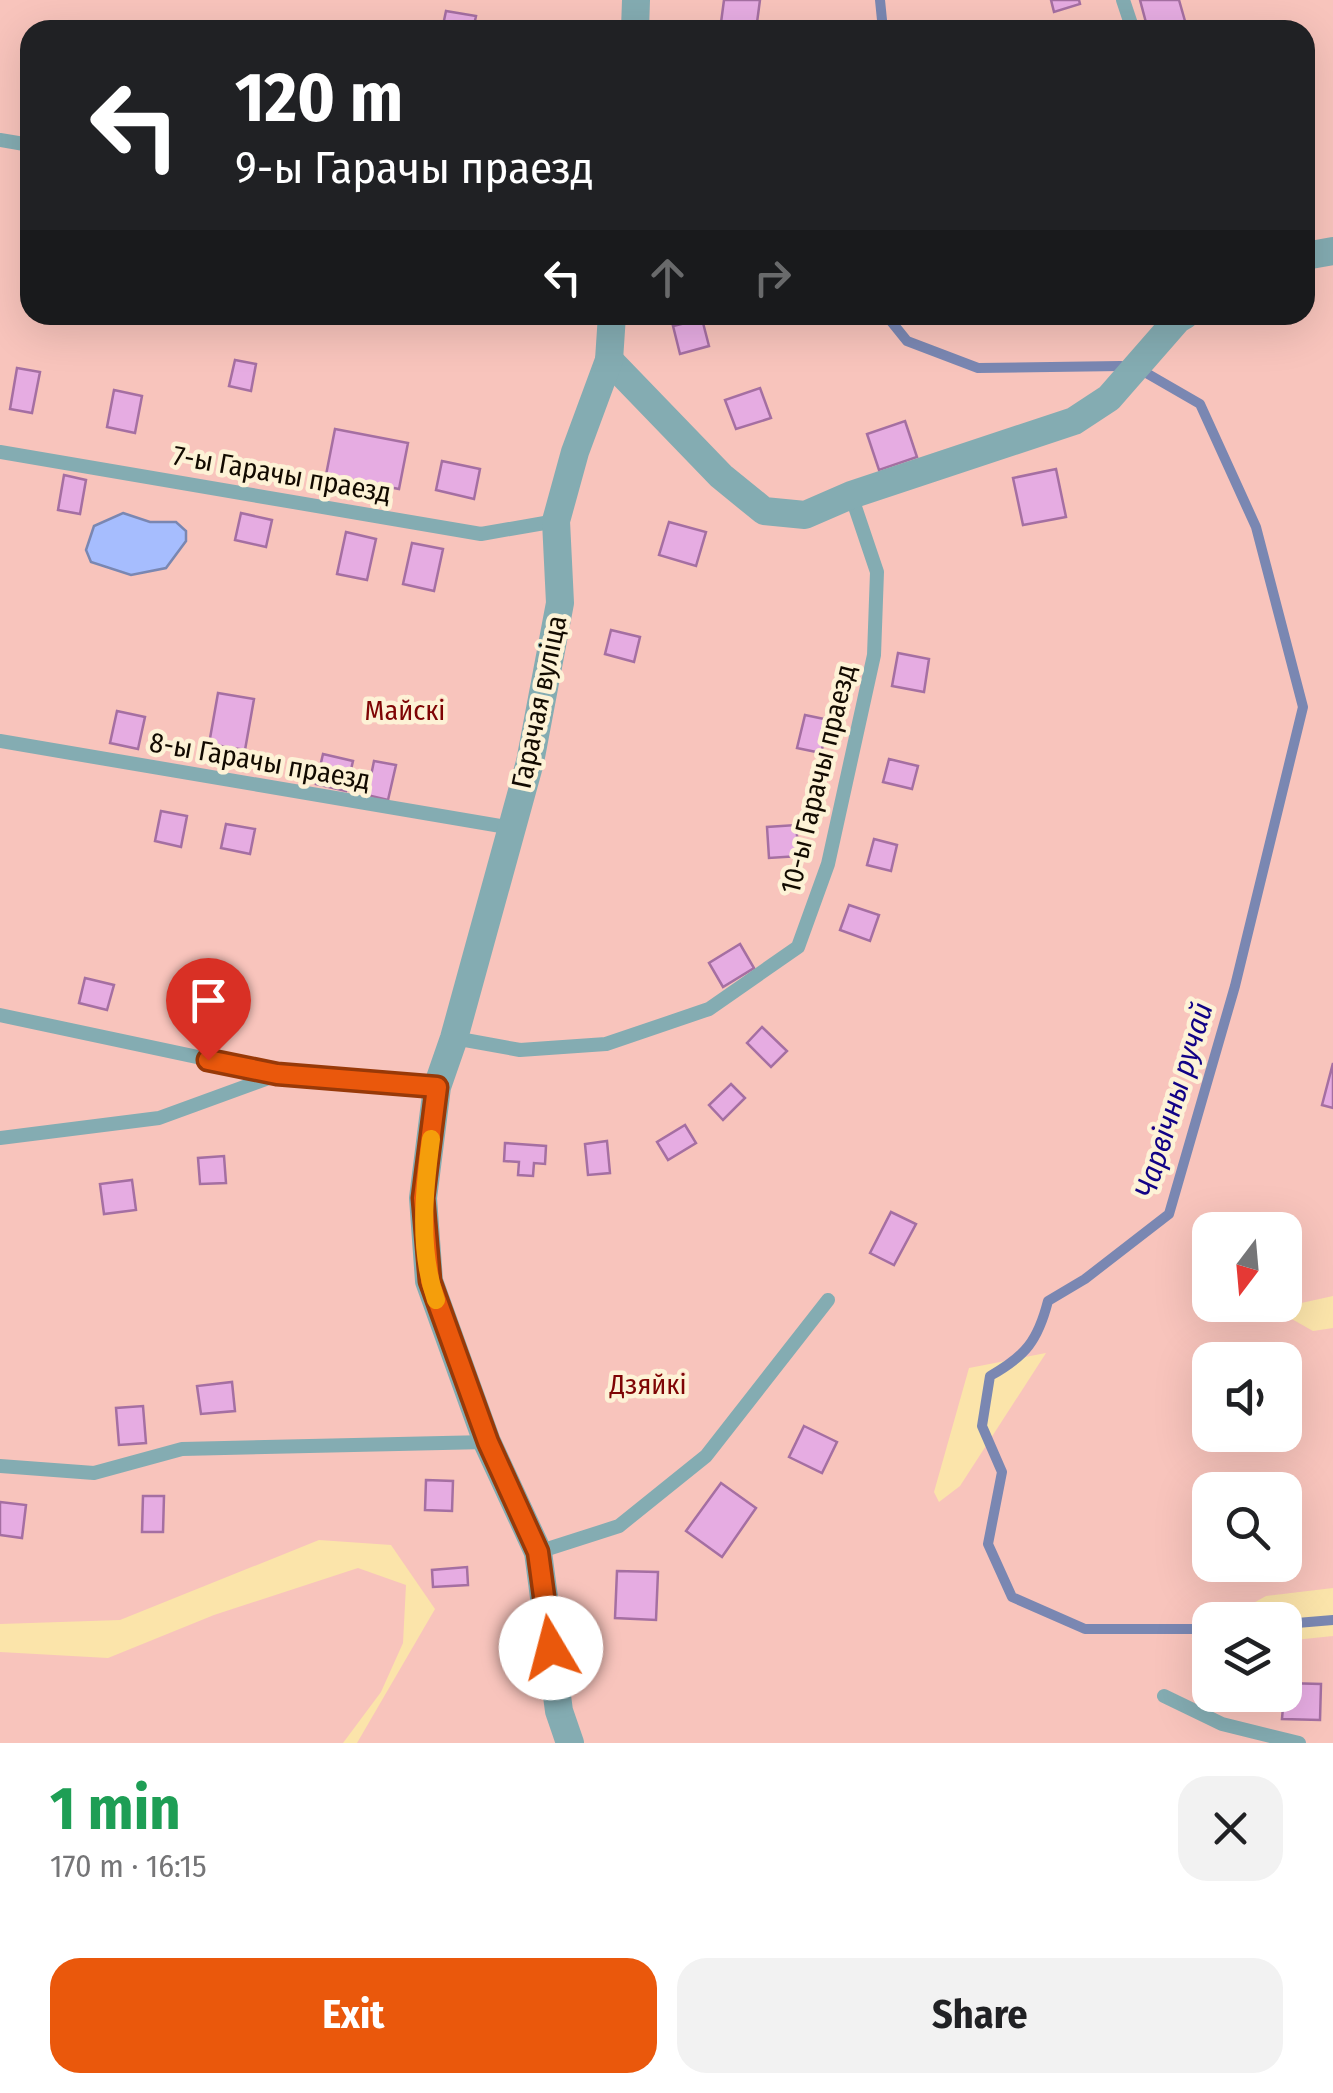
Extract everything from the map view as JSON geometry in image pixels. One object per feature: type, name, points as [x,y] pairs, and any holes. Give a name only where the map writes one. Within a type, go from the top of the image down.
[{"type":"street","name":"Гарачая вуліца","points":[[570,1743],[559,1712],[538,1552],[488,1442],[430,1281],[423,1198],[437,1087],[530,762],[560,604],[556,521],[575,452],[609,360],[611,325]]},
{"type":"street","points":[[609,360],[721,476],[764,510],[805,516],[851,495],[1074,421],[1109,398],[1173,325]]},
{"type":"lane","name":"7-ы Гарачы праезд","points":[[0,452],[481,534],[556,521]]},
{"type":"lane","name":"10-ы Гарачы праезд","points":[[454,1038],[520,1050],[606,1044],[709,1009],[798,948],[828,864],[874,655],[877,572],[851,495]]},
{"type":"lane","name":"8-ы Гарачы праезд","points":[[0,740],[512,828]]},
{"type":"lane","points":[[0,1014],[277,1074],[437,1087]]},
{"type":"lane","points":[[0,1138],[159,1118],[277,1074]]},
{"type":"lane","points":[[538,1552],[620,1526],[706,1456],[828,1300]]},
{"type":"lane","points":[[0,1466],[94,1473],[182,1449],[488,1442]]},
{"type":"lane","points":[[1164,1696],[1222,1724],[1299,1743]]},
{"type":"green space","name":"Дзяйкі","points":[[0,0],[1333,0],[1333,1296],[1302,1303],[1302,1212],[1192,1212],[1192,1322],[1297,1322],[1313,1331],[1333,1328],[1333,1588],[1266,1596],[1255,1602],[1192,1602],[1191,1639],[1192,1712],[1302,1712],[1302,1639],[1333,1636],[1333,1743],[357,1743],[435,1609],[391,1545],[319,1540],[120,1620],[0,1624]],"holes":[[[1046,1353],[960,1486],[939,1502],[934,1492],[969,1368]]]},
{"type":"green space","points":[[358,1568],[406,1585],[403,1643],[381,1692],[343,1743],[0,1743],[0,1652],[108,1658],[214,1615]]},
{"type":"water","points":[[123,513],[150,522],[176,522],[186,531],[186,541],[166,568],[131,575],[91,562],[86,550],[94,526]]},
{"type":"building","points":[[724,0],[760,0],[757,20],[721,20]]},
{"type":"building","points":[[1051,0],[1079,0],[1080,4],[1054,12]]},
{"type":"building","points":[[1140,0],[1179,0],[1185,20],[1145,20]]},
{"type":"building","points":[[446,11],[476,16],[475,20],[444,20]]},
{"type":"building","points":[[704,325],[709,346],[680,354],[673,326]]},
{"type":"building","points":[[235,360],[256,364],[251,391],[229,386]]},
{"type":"building","points":[[17,368],[40,372],[32,413],[10,409]]},
{"type":"building","points":[[760,388],[771,418],[736,429],[725,400]]},
{"type":"building","points":[[114,390],[142,396],[135,433],[107,427]]},
{"type":"building","points":[[905,421],[917,457],[879,470],[867,434]]},
{"type":"building","points":[[335,429],[408,443],[399,489],[326,475]]},
{"type":"building","points":[[442,461],[480,469],[474,499],[436,490]]},
{"type":"building","points":[[1056,469],[1066,517],[1023,525],[1013,478]]},
{"type":"building","points":[[64,475],[86,480],[80,514],[58,510]]},
{"type":"building","points":[[241,513],[272,520],[266,547],[235,540]]},
{"type":"building","points":[[669,522],[706,532],[696,566],[659,555]]},
{"type":"building","points":[[346,532],[376,539],[367,580],[337,574]]},
{"type":"building","points":[[412,543],[443,549],[434,591],[403,584]]},
{"type":"building","points":[[611,630],[640,637],[634,662],[605,654]]},
{"type":"building","points":[[898,653],[929,659],[924,692],[892,686]]},
{"type":"building","points":[[218,693],[254,699],[245,750],[209,744]]},
{"type":"building","points":[[117,711],[145,717],[138,749],[110,743]]},
{"type":"building","points":[[805,715],[829,720],[821,753],[797,748]]},
{"type":"building","points":[[323,754],[353,761],[346,791],[316,784]]},
{"type":"building","points":[[889,759],[918,766],[912,789],[883,782]]},
{"type":"building","points":[[374,761],[396,765],[388,800],[367,795]]},
{"type":"building","points":[[161,811],[187,816],[181,847],[155,841]]},
{"type":"building","points":[[226,824],[255,829],[250,854],[221,848]]},
{"type":"building","points":[[796,825],[799,856],[769,858],[767,827]]},
{"type":"building","points":[[874,839],[897,845],[891,871],[867,865]]},
{"type":"building","points":[[849,905],[879,915],[870,941],[840,930]]},
{"type":"building","points":[[740,944],[754,968],[723,987],[709,963]]},
{"type":"building","points":[[85,978],[114,985],[107,1010],[79,1003]]},
{"type":"building","points":[[762,1027],[787,1051],[771,1067],[747,1043]]},
{"type":"building","points":[[1333,1063],[1333,1108],[1322,1105]]},
{"type":"building","points":[[731,1084],[745,1098],[723,1120],[709,1105]]},
{"type":"building","points":[[685,1125],[696,1143],[668,1160],[657,1142]]},
{"type":"building","points":[[607,1141],[610,1173],[588,1175],[585,1144]]},
{"type":"building","points":[[505,1143],[546,1146],[545,1164],[534,1163],[533,1176],[518,1175],[519,1162],[504,1161]]},
{"type":"building","points":[[224,1156],[226,1183],[200,1184],[198,1158]]},
{"type":"building","points":[[132,1180],[136,1210],[104,1214],[100,1184]]},
{"type":"building","points":[[891,1212],[916,1224],[894,1265],[870,1253]]},
{"type":"building","points":[[232,1382],[235,1411],[201,1414],[197,1386]]},
{"type":"building","points":[[143,1406],[146,1443],[119,1445],[116,1408]]},
{"type":"building","points":[[804,1426],[837,1442],[822,1473],[789,1457]]},
{"type":"building","points":[[426,1480],[453,1481],[452,1511],[425,1510]]},
{"type":"building","points":[[721,1483],[756,1508],[722,1557],[686,1531]]},
{"type":"building","points":[[143,1496],[164,1496],[163,1532],[142,1532]]},
{"type":"building","points":[[0,1502],[26,1505],[22,1538],[0,1535]]},
{"type":"building","points":[[467,1567],[468,1585],[433,1587],[432,1570]]},
{"type":"building","points":[[617,1571],[658,1572],[656,1620],[615,1618]]},
{"type":"building","points":[[1302,1683],[1321,1684],[1320,1720],[1282,1719],[1283,1712],[1302,1712]]},
{"type":"waterway","name":"Чарвічны ручай","points":[[880,0],[882,20]]},
{"type":"waterway","name":"Чарвічны ручай","points":[[894,325],[907,341],[978,368],[1121,366]]},
{"type":"waterway","name":"Чарвічны ручай","points":[[1148,374],[1200,404],[1256,527],[1303,707],[1235,986],[1169,1214],[1085,1279],[1048,1301],[1029,1346],[990,1376],[982,1426],[1002,1472],[988,1544],[1012,1597],[1085,1629],[1192,1629]]},
{"type":"waterway","name":"Чарвічны ручай","points":[[1302,1623],[1333,1620]]},
{"type":"slow traffic","points":[[431,1139],[423,1198],[430,1281],[436,1300]]},
{"type":"route","points":[[208,1060],[277,1074],[437,1087],[423,1198],[430,1281],[488,1442],[538,1552],[551,1648]]},
{"type":"park label","name":"Майскі","points":[[405,710]]}]
